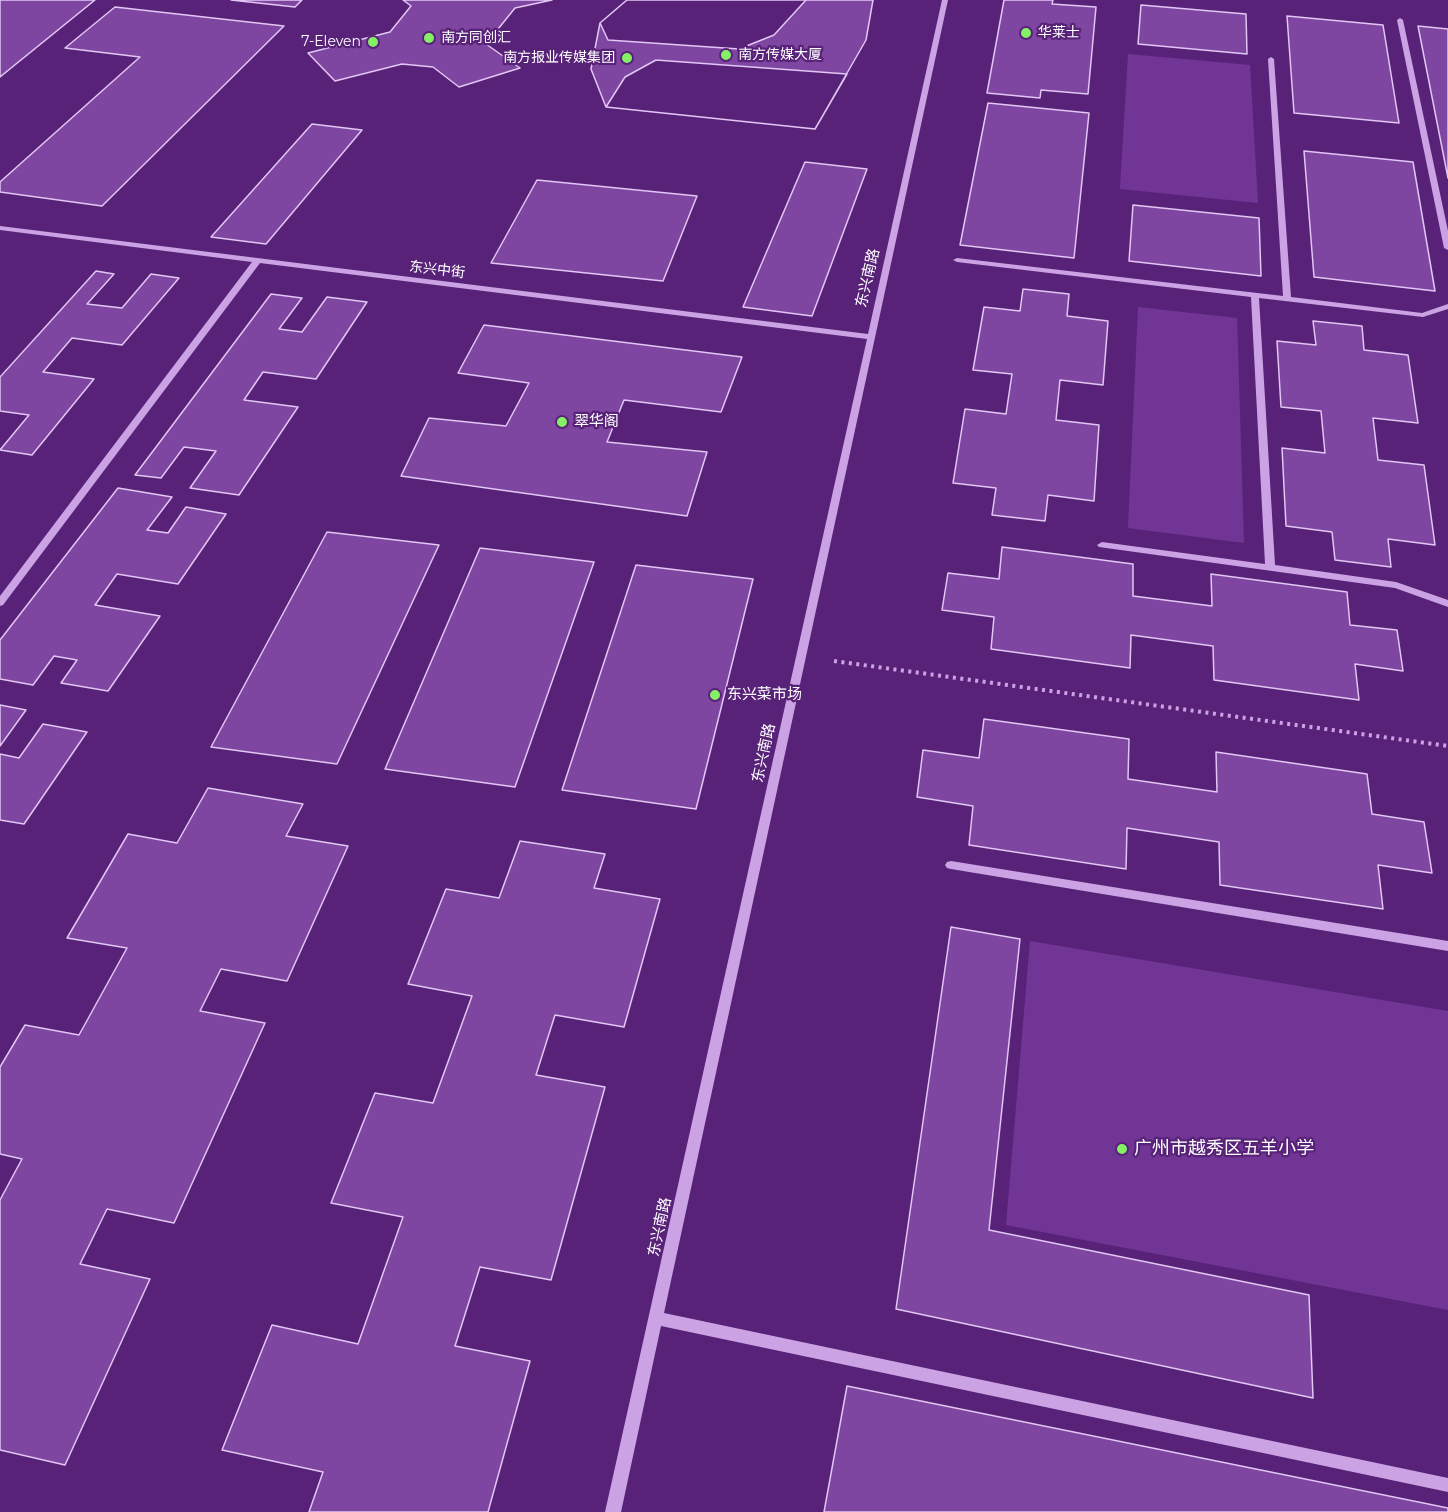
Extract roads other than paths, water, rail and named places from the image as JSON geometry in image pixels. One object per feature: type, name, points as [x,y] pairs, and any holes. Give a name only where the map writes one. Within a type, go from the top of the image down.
[{"type":"street","name":"东兴南路","points":[[613,1512],[945,0]]},
{"type":"street","points":[[1400,20],[1448,248]]},
{"type":"street","points":[[1271,59],[1287,299]]},
{"type":"street","name":"东兴中街","points":[[0,228],[870,337]]},
{"type":"street","points":[[957,260],[1423,315],[1448,306]]},
{"type":"street","points":[[0,603],[257,261]]},
{"type":"street","points":[[1255,295],[1270,567]]},
{"type":"street","points":[[1102,545],[1396,585],[1448,604]]},
{"type":"street","points":[[951,865],[1448,946]]},
{"type":"street","points":[[655,1318],[1448,1485]]},
{"type":"place","name":"华莱士","points":[[1026,33]]},
{"type":"place","name":"南方同创汇","points":[[429,38]]},
{"type":"place","name":"7-Eleven","points":[[373,42]]},
{"type":"place","name":"南方传媒大厦","points":[[726,55]]},
{"type":"place","name":"南方报业传媒集团","points":[[627,58]]},
{"type":"place","name":"翠华阁","points":[[562,422]]},
{"type":"place","name":"东兴菜市场","points":[[715,695]]},
{"type":"place","name":"广州市越秀区五羊小学","points":[[1122,1149]]}]
